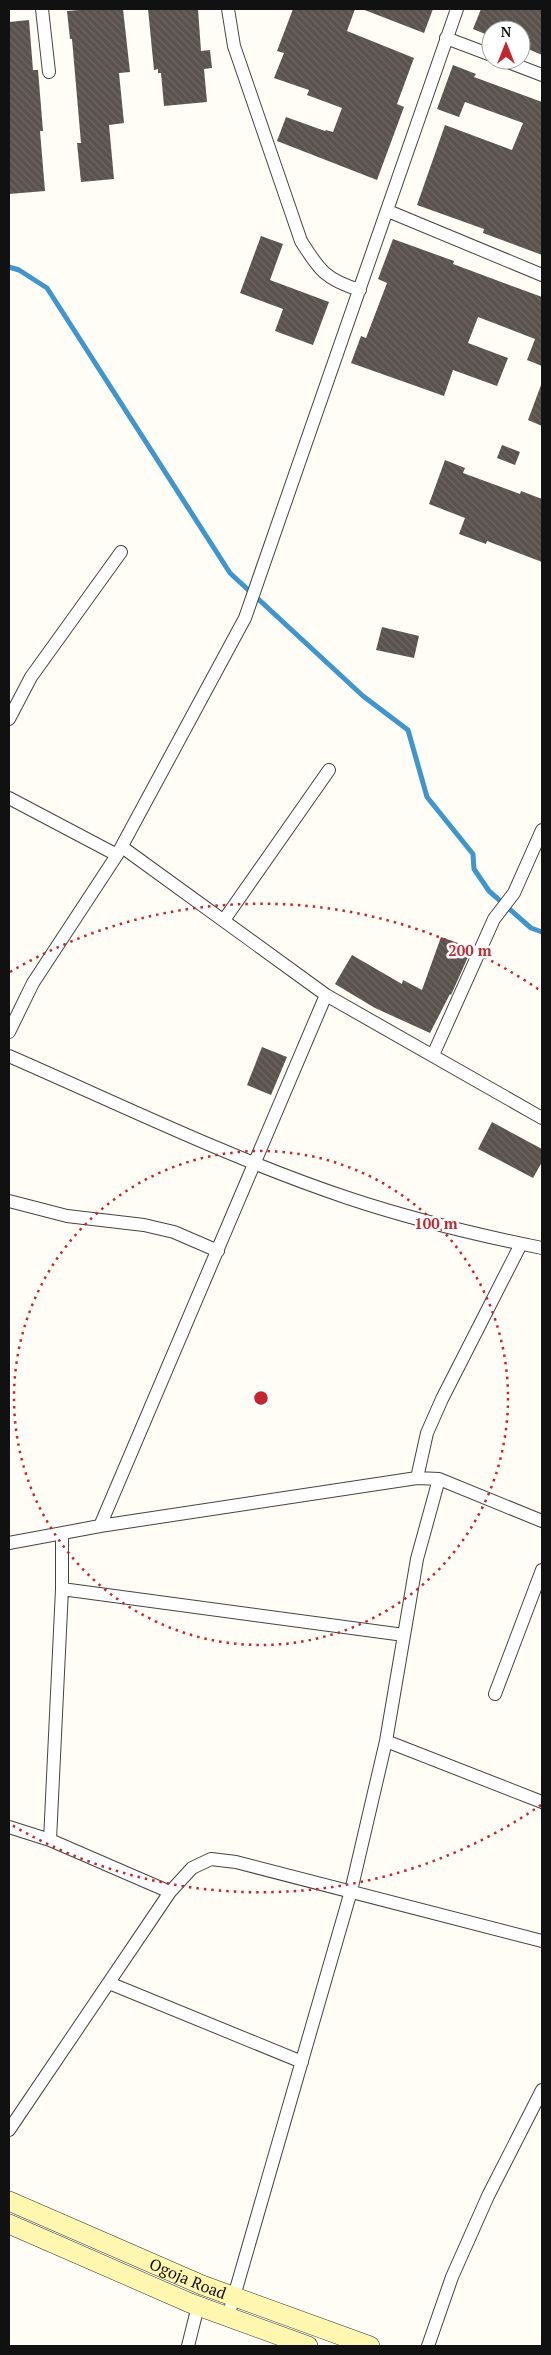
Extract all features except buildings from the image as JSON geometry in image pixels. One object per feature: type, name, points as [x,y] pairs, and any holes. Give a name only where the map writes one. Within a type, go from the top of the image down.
[{"type":"main road","name":"Ogoja Road","points":[[9,2201],[202,2285],[370,2346]]},
{"type":"main road","name":"Ogoja Road","points":[[9,2224],[198,2306],[308,2346]]},
{"type":"street","points":[[42,9],[49,72]]},
{"type":"street","points":[[228,9],[234,46],[301,241],[318,268],[342,285],[360,290]]},
{"type":"street","points":[[9,1032],[34,983],[119,851],[245,618],[457,9]]},
{"type":"street","points":[[446,38],[481,51]]},
{"type":"street","points":[[529,70],[542,75]]},
{"type":"street","points":[[388,211],[542,275]]},
{"type":"street","points":[[9,719],[31,677],[121,552]]},
{"type":"street","points":[[224,920],[329,770]]},
{"type":"street","points":[[9,798],[119,851],[224,920],[326,995],[542,1118]]},
{"type":"street","points":[[433,1055],[494,919],[514,893],[542,830]]},
{"type":"street","points":[[100,1526],[326,995]]},
{"type":"street","points":[[9,1056],[256,1163],[348,1198],[542,1248]]},
{"type":"street","points":[[9,1201],[67,1216],[144,1225],[174,1232],[218,1251]]},
{"type":"street","points":[[417,1478],[427,1433],[438,1408],[521,1244]]},
{"type":"street","points":[[9,1543],[100,1526],[417,1478],[439,1479],[542,1521]]},
{"type":"street","points":[[228,2317],[351,1891],[386,1741],[417,1559],[439,1479]]},
{"type":"street","points":[[50,1840],[62,1589],[62,1534]]},
{"type":"street","points":[[496,1694],[542,1570]]},
{"type":"street","points":[[62,1589],[404,1635]]},
{"type":"street","points":[[386,1741],[542,1802]]},
{"type":"street","points":[[9,1827],[50,1840],[170,1892]]},
{"type":"street","points":[[9,2130],[170,1892],[192,1868],[211,1859],[236,1862],[542,1941]]},
{"type":"street","points":[[108,1983],[302,2062]]},
{"type":"street","points":[[428,2346],[452,2277],[484,2205],[537,2114],[542,2090]]},
{"type":"street","points":[[188,2346],[198,2306]]},
{"type":"waterway","points":[[9,267],[19,270],[47,288],[230,573],[363,696],[408,730],[427,797],[473,854],[474,869],[489,891],[531,928],[542,932]]}]
